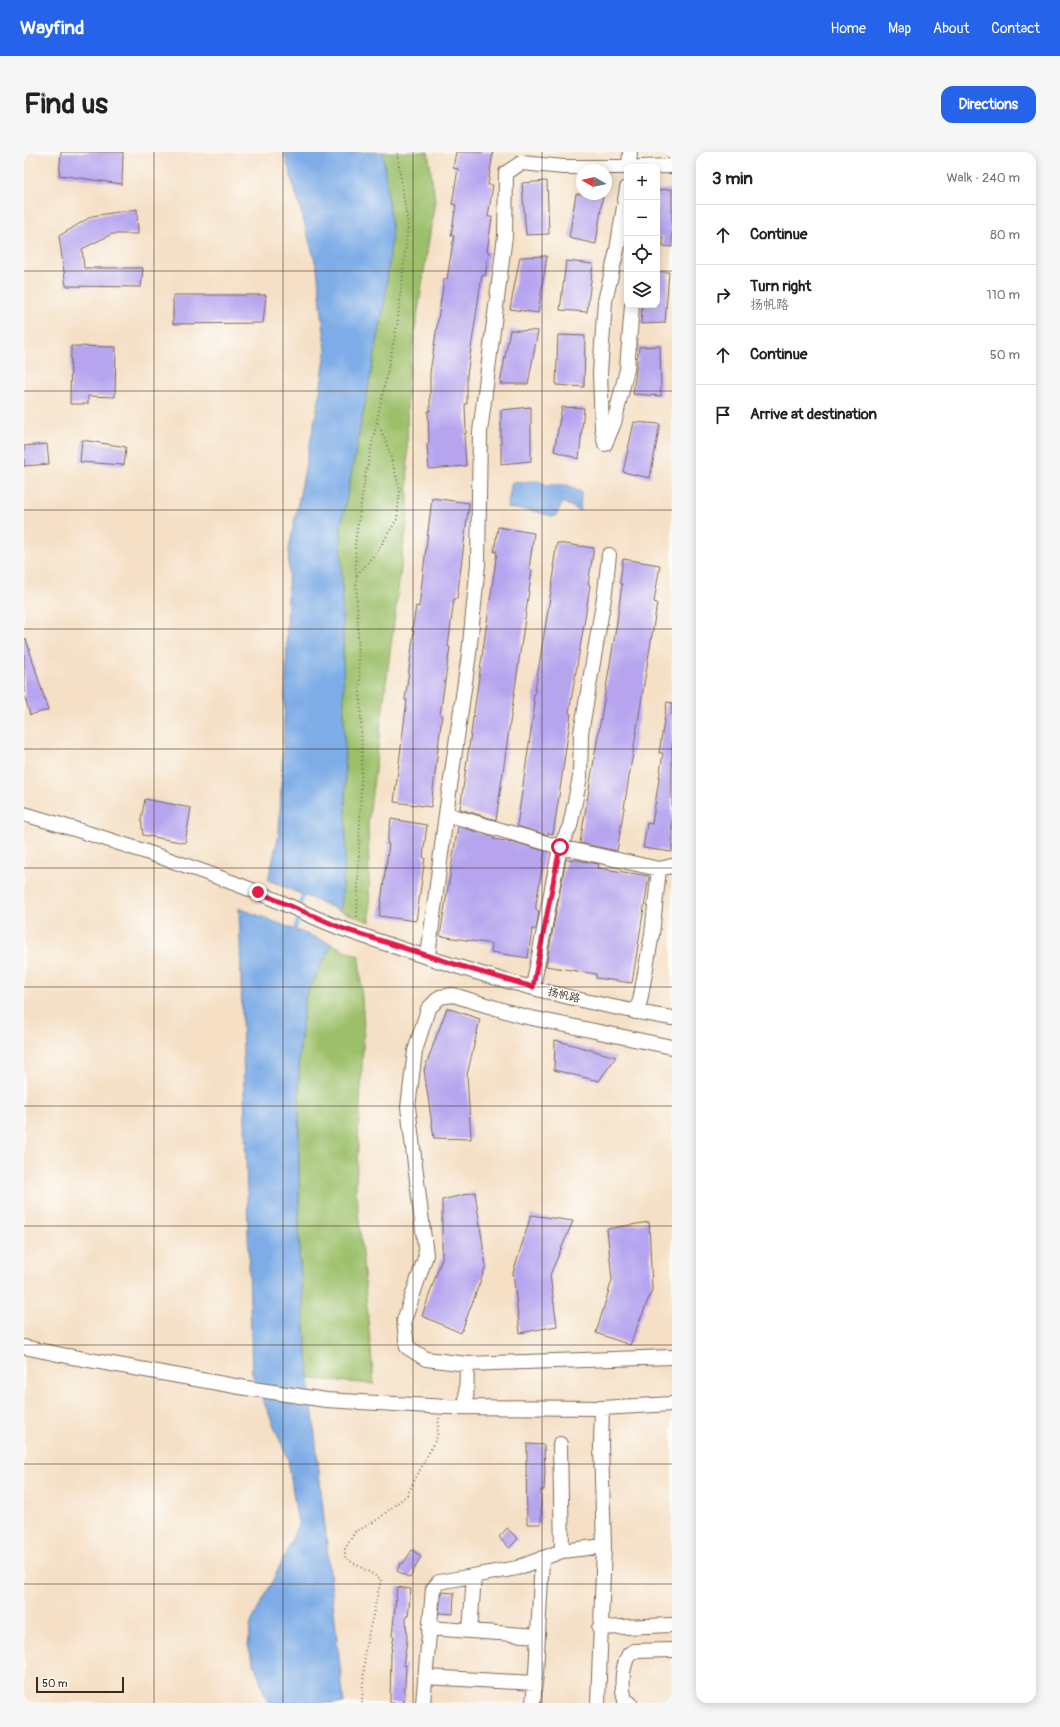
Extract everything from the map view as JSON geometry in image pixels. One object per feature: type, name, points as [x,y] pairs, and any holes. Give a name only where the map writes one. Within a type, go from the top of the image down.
[{"type":"street","points":[[628,164],[630,152]]},
{"type":"street","points":[[428,956],[446,814],[469,654],[478,564],[480,432],[505,236],[506,173],[521,163],[564,167],[624,167]]},
{"type":"street","points":[[660,166],[672,166]]},
{"type":"street","points":[[625,200],[617,250],[605,301],[600,373],[602,428],[605,444],[614,423],[627,369],[632,308]]},
{"type":"street","points":[[533,987],[560,847],[570,826],[580,777],[581,733],[605,592],[609,554]]},
{"type":"street","name":"扬帆路","points":[[24,814],[110,839],[258,892],[344,929],[428,956],[533,987],[635,1012],[672,1018]]},
{"type":"street","points":[[446,814],[560,847],[666,867],[640,1001],[635,1012]]},
{"type":"street","points":[[672,1047],[522,1016],[453,995],[440,997],[428,1009],[415,1051],[408,1107],[426,1255],[404,1321],[407,1347],[426,1359],[467,1364],[672,1357]]},
{"type":"street","points":[[24,1347],[246,1388],[326,1400],[466,1407],[602,1408],[672,1404]]},
{"type":"street","points":[[466,1407],[467,1364]]},
{"type":"street","points":[[598,1703],[599,1628],[604,1546],[602,1408]]},
{"type":"street","points":[[560,1444],[562,1551]]},
{"type":"street","points":[[423,1703],[433,1589],[439,1582],[517,1568],[562,1551],[604,1546]]},
{"type":"street","points":[[533,1703],[542,1558]]},
{"type":"street","points":[[470,1631],[474,1576]]},
{"type":"street","points":[[599,1628],[672,1625]]},
{"type":"street","points":[[429,1628],[538,1636]]},
{"type":"street","points":[[630,1703],[625,1701],[622,1689],[623,1669],[629,1654],[634,1651],[672,1650]]},
{"type":"street","points":[[425,1677],[535,1683]]},
{"type":"path","points":[[344,929],[357,917],[362,751],[355,543],[365,477],[397,326],[408,226],[397,152]]},
{"type":"path","points":[[357,576],[379,549],[397,519],[400,489],[388,448],[377,419]]},
{"type":"path","points":[[362,1703],[365,1650],[381,1579],[345,1558],[345,1549],[355,1532],[377,1520],[407,1495],[437,1437],[441,1406]]},
{"type":"green space","points":[[383,152],[428,152],[435,200],[407,384],[408,513],[368,825],[370,922],[341,911],[346,841],[341,526],[385,302]]},
{"type":"green space","points":[[332,944],[359,956],[364,1027],[356,1186],[374,1384],[309,1379],[299,1252],[299,1058],[305,997]]},
{"type":"water","points":[[284,152],[383,152],[392,231],[385,302],[341,526],[346,841],[341,911],[268,880],[279,834],[286,675],[289,548],[319,399],[326,350],[317,268]]},
{"type":"water","points":[[538,481],[548,485],[568,485],[581,492],[580,511],[563,502],[555,517],[534,511],[507,508],[512,482]]},
{"type":"water","points":[[239,908],[332,944],[305,997],[299,1058],[299,1252],[309,1379],[344,1703],[268,1703],[248,1646],[251,1623],[282,1562],[298,1525],[288,1459],[252,1374]]},
{"type":"building","points":[[61,152],[123,152],[122,184],[59,175]]},
{"type":"building","points":[[456,152],[493,152],[488,185],[493,185],[488,217],[492,217],[487,251],[489,252],[485,276],[482,275],[467,375],[467,404],[465,404],[466,434],[464,434],[466,466],[429,469],[427,444],[429,444],[428,411],[430,411],[430,373],[444,279],[447,279],[454,236],[451,236],[456,205],[452,204],[458,169],[453,168]]},
{"type":"building","points":[[547,181],[549,234],[526,235],[522,183]]},
{"type":"building","points":[[672,189],[672,247],[663,246],[663,237],[660,237],[660,190]]},
{"type":"building","points":[[576,194],[576,200],[602,200],[596,244],[569,238]]},
{"type":"building","points":[[137,209],[138,234],[112,234],[82,249],[84,268],[143,268],[141,287],[66,286],[59,236],[92,216]]},
{"type":"building","points":[[547,256],[538,313],[510,309],[520,257]]},
{"type":"building","points":[[566,261],[593,264],[587,312],[560,310]]},
{"type":"building","points":[[660,272],[669,272],[665,323],[641,324],[642,308],[660,308]]},
{"type":"building","points":[[173,295],[266,295],[263,323],[173,324]]},
{"type":"building","points":[[510,330],[538,331],[528,384],[500,384]]},
{"type":"building","points":[[558,335],[585,336],[584,387],[556,385]]},
{"type":"building","points":[[71,346],[116,347],[115,397],[88,396],[88,404],[70,404]]},
{"type":"building","points":[[660,346],[661,396],[633,394],[639,347]]},
{"type":"building","points":[[531,407],[531,461],[501,464],[501,410]]},
{"type":"building","points":[[562,407],[584,408],[579,459],[554,451]]},
{"type":"building","points":[[634,422],[660,424],[650,478],[623,472]]},
{"type":"building","points":[[82,440],[126,447],[124,465],[80,462]]},
{"type":"building","points":[[47,444],[49,464],[24,466],[24,446]]},
{"type":"building","points":[[432,498],[469,503],[457,599],[454,599],[448,647],[450,647],[440,715],[442,715],[431,807],[394,802],[407,700],[405,700],[414,631],[412,631],[416,606],[419,607]]},
{"type":"building","points":[[498,527],[534,533],[529,569],[532,570],[496,820],[460,809],[497,552],[494,552]]},
{"type":"building","points":[[557,543],[594,548],[588,584],[590,585],[585,618],[569,713],[571,714],[553,834],[548,833],[547,835],[517,826],[535,703],[533,702],[555,567],[553,567]]},
{"type":"building","points":[[623,559],[660,565],[654,602],[657,603],[617,851],[580,843],[617,622],[622,584],[620,583]]},
{"type":"building","points":[[24,639],[26,639],[48,710],[30,715],[24,694]]},
{"type":"building","points":[[667,702],[672,703],[672,852],[643,848],[647,823],[652,824],[663,753],[659,753]]},
{"type":"building","points":[[145,799],[191,808],[185,843],[143,835],[141,819]]},
{"type":"building","points":[[391,819],[427,825],[423,857],[425,858],[416,921],[379,916]]},
{"type":"building","points":[[458,826],[494,837],[493,839],[514,842],[545,851],[536,904],[536,910],[539,911],[536,929],[532,929],[528,958],[491,952],[492,944],[440,936]]},
{"type":"building","points":[[566,859],[599,864],[598,868],[649,876],[632,983],[596,978],[596,974],[546,966]]},
{"type":"building","points":[[447,1008],[480,1019],[467,1075],[471,1139],[434,1138],[424,1070]]},
{"type":"building","points":[[555,1040],[616,1057],[599,1081],[554,1070]]},
{"type":"building","points":[[475,1192],[486,1266],[461,1333],[422,1316],[442,1258],[442,1200]]},
{"type":"building","points":[[531,1215],[573,1221],[550,1275],[557,1326],[520,1333],[513,1273]]},
{"type":"building","points":[[649,1222],[652,1290],[630,1345],[596,1333],[612,1280],[607,1229]]},
{"type":"building","points":[[527,1444],[544,1445],[545,1471],[544,1490],[541,1490],[541,1524],[527,1524]]},
{"type":"building","points":[[507,1528],[518,1539],[509,1548],[499,1537]]},
{"type":"building","points":[[412,1550],[421,1556],[410,1578],[397,1571],[401,1563],[403,1564]]},
{"type":"building","points":[[397,1587],[411,1589],[408,1616],[406,1616],[407,1641],[403,1665],[406,1665],[404,1703],[390,1703],[391,1653],[394,1636],[392,1636]]},
{"type":"building","points":[[441,1592],[454,1593],[453,1614],[439,1613]]},
{"type":"waterway","points":[[300,908],[304,890]]},
{"type":"waterway","points":[[294,933],[299,914]]},
{"type":"route","points":[[258,892],[344,929],[470,969],[533,987],[560,847]]}]
